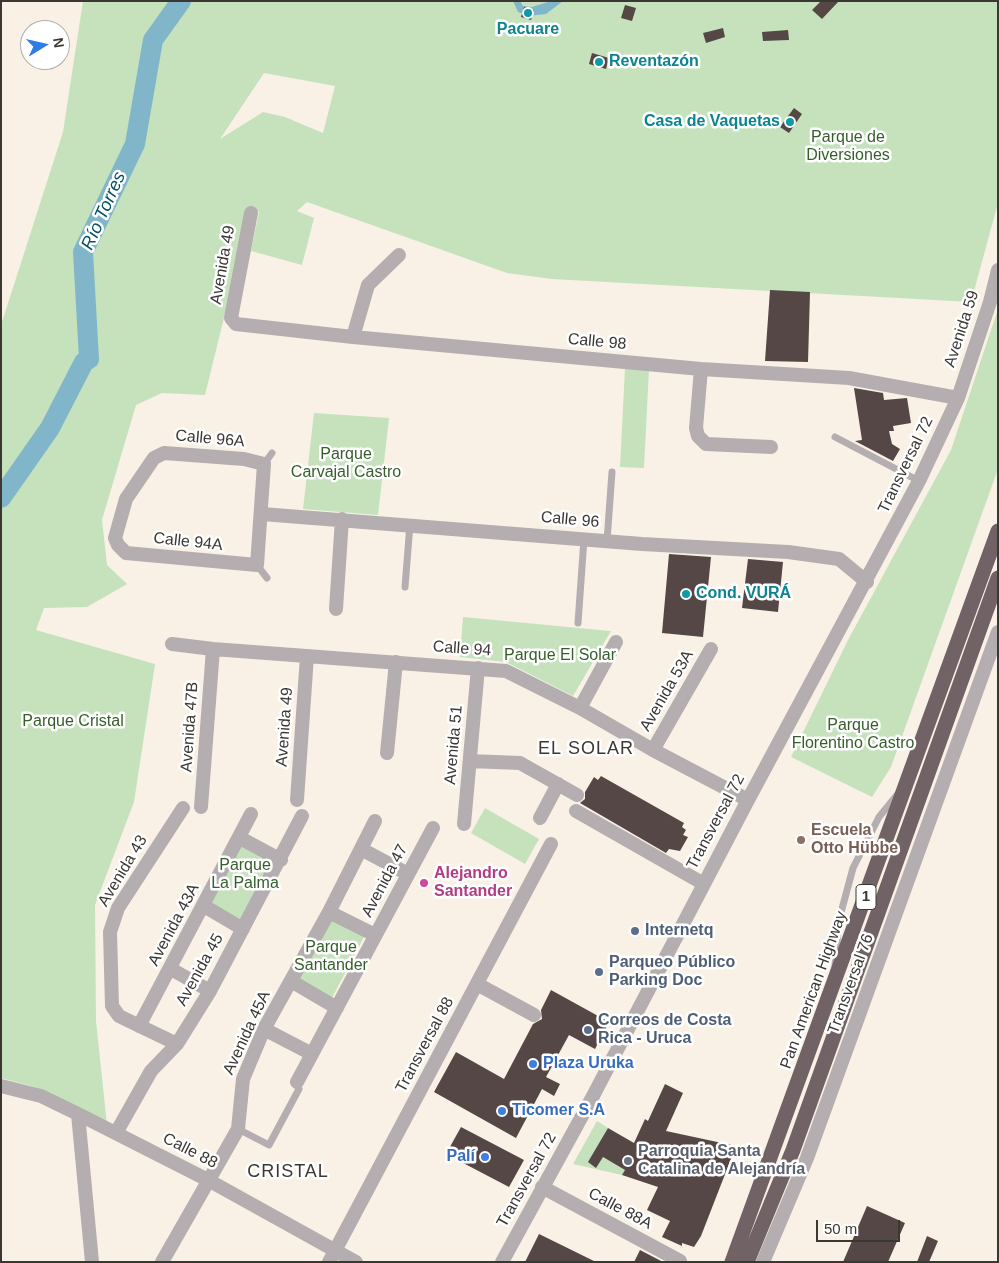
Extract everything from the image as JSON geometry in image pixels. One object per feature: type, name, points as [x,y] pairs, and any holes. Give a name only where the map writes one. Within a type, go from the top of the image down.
[{"type":"highway","name":"Pan American Highway","points":[[732,1262],[998,531]]},
{"type":"highway","name":"1","points":[[747,1262],[792,1150],[998,578]]},
{"type":"street","name":"Avenida 49","points":[[233,322],[232,318],[251,213]]},
{"type":"street","points":[[353,337],[368,286],[398,255]]},
{"type":"street","name":"Avenida 59","points":[[958,398],[990,302],[998,270]]},
{"type":"street","name":"Calle 98","points":[[233,322],[353,337],[701,369],[849,378],[958,398]]},
{"type":"street","points":[[701,369],[696,428],[698,436],[706,444],[771,447]]},
{"type":"street","name":"Transversal 72","points":[[502,1262],[748,800],[867,582],[919,481],[958,398]]},
{"type":"street","name":"Calle 96A","points":[[118,545],[116,538],[126,499],[154,458],[164,453],[244,459],[268,458],[262,514]]},
{"type":"street","points":[[257,565],[262,514]]},
{"type":"street","name":"Calle 96","points":[[262,514],[410,524],[607,541],[788,552],[839,559],[867,582]]},
{"type":"street","points":[[336,609],[342,519]]},
{"type":"street","name":"Calle 94A","points":[[118,545],[126,553],[257,565]]},
{"type":"street","name":"Transversal 76","points":[[763,1262],[806,1158],[998,632]]},
{"type":"street","points":[[580,708],[616,642]]},
{"type":"street","name":"Calle 94","points":[[172,644],[213,649],[506,671],[580,708],[653,750],[748,800]]},
{"type":"street","name":"Avenida 47B","points":[[201,807],[213,649]]},
{"type":"street","name":"Avenida 53A","points":[[653,750],[711,649]]},
{"type":"street","name":"Avenida 49","points":[[298,800],[307,656]]},
{"type":"street","points":[[387,753],[396,662]]},
{"type":"street","name":"Avenida 51","points":[[464,824],[478,668]]},
{"type":"street","points":[[470,761],[520,763],[577,795]]},
{"type":"street","points":[[540,818],[558,784]]},
{"type":"street","name":"Avenida 43","points":[[139,1026],[119,1016],[112,1006],[110,932],[118,908],[183,808]]},
{"type":"street","points":[[576,811],[704,884]]},
{"type":"street","name":"Avenida 43A","points":[[139,1026],[252,814]]},
{"type":"street","name":"Avenida 45","points":[[116,1133],[151,1071],[177,1044],[210,991],[281,860],[302,816]]},
{"type":"street","name":"Avenida 45A","points":[[162,1262],[238,1129],[243,1078],[264,1029],[329,912],[375,821]]},
{"type":"street","name":"Avenida 47","points":[[298,1086],[312,1054],[433,828]]},
{"type":"street","points":[[240,838],[281,860]]},
{"type":"street","name":"Transversal 88","points":[[332,1256],[551,844]]},
{"type":"street","points":[[360,849],[408,874]]},
{"type":"street","points":[[204,906],[244,929]]},
{"type":"street","points":[[329,912],[375,935]]},
{"type":"street","points":[[171,969],[210,991]]},
{"type":"street","points":[[291,980],[337,1008]]},
{"type":"street","points":[[477,984],[534,1015]]},
{"type":"street","points":[[139,1026],[177,1044]]},
{"type":"street","points":[[264,1029],[312,1054]]},
{"type":"street","name":"Calle 88","points":[[1,1086],[41,1096],[78,1114],[208,1180],[332,1256],[356,1262]]},
{"type":"street","points":[[78,1114],[92,1262]]},
{"type":"street","name":"Calle 88A","points":[[542,1187],[680,1261]]},
{"type":"lane","points":[[835,437],[919,481]]},
{"type":"lane","points":[[607,541],[612,472]]},
{"type":"lane","points":[[405,587],[410,524]]},
{"type":"lane","points":[[578,623],[584,539]]},
{"type":"lane","points":[[257,565],[268,578]]},
{"type":"lane","points":[[835,983],[835,946],[839,920],[853,868],[879,817],[907,784]]},
{"type":"lane","points":[[238,1129],[269,1145],[298,1086]]},
{"type":"green space","points":[[83,1],[998,1],[998,203],[971,302],[552,279],[507,273],[307,202],[297,211],[314,218],[302,265],[251,251],[259,212],[251,208],[205,395],[162,393],[136,405],[102,520],[107,565],[127,584],[87,607],[44,608],[36,630],[155,664],[134,802],[95,905],[96,1021],[107,1125],[35,1087],[1,1078],[1,325],[63,132]],"holes":[[[264,73],[335,86],[323,133],[285,117],[263,112],[220,139]]]},
{"type":"green space","name":"Parque Florentino Castro","points":[[998,309],[998,469],[891,767],[872,797],[791,757],[848,640],[951,450]]},
{"type":"green space","points":[[625,368],[649,369],[644,468],[620,467]]},
{"type":"green space","name":"Parque Carvajal Castro","points":[[314,413],[389,418],[378,515],[303,509]]},
{"type":"green space","name":"Parque El Solar","points":[[463,617],[611,631],[573,696],[506,662],[460,657]]},
{"type":"green space","points":[[485,808],[539,839],[525,864],[471,833]]},
{"type":"green space","name":"Parque La Palma","points":[[242,842],[273,860],[241,920],[211,903]]},
{"type":"green space","name":"Parque Santander","points":[[331,917],[365,935],[332,998],[297,979]]},
{"type":"green space","points":[[597,1121],[608,1128],[595,1152],[625,1170],[622,1175],[573,1164]]},
{"type":"water","points":[[513,1],[520,1],[523,6],[532,7],[551,1],[563,1],[546,14],[529,16],[518,12]]},
{"type":"building","points":[[821,1],[839,1],[822,19],[812,10]]},
{"type":"building","points":[[625,5],[636,8],[632,21],[621,18]]},
{"type":"building","points":[[524,7],[534,10],[531,20],[521,17]]},
{"type":"building","points":[[723,28],[725,37],[706,43],[703,33]]},
{"type":"building","points":[[788,30],[789,40],[763,41],[762,32]]},
{"type":"building","points":[[592,53],[609,58],[606,69],[589,64]]},
{"type":"building","name":"Casa de Vaquetas","points":[[794,108],[802,114],[789,133],[780,127]]},
{"type":"building","points":[[770,290],[810,292],[808,362],[765,361]]},
{"type":"building","points":[[854,388],[883,393],[884,400],[907,398],[911,423],[893,426],[894,431],[889,431],[892,444],[900,449],[893,461],[855,441],[862,440]]},
{"type":"building","name":"Cond. VURÁ","points":[[669,554],[711,557],[703,637],[662,633]]},
{"type":"building","points":[[748,559],[783,562],[778,612],[742,608]]},
{"type":"building","points":[[601,776],[684,823],[682,827],[686,830],[683,835],[688,837],[680,851],[669,849],[666,853],[580,803],[585,799],[585,792],[594,777],[598,780]]},
{"type":"building","name":"Plaza Uruka","points":[[551,990],[609,1022],[595,1049],[569,1035],[546,1077],[560,1084],[554,1096],[542,1089],[516,1138],[434,1092],[456,1052],[504,1079],[533,1024],[542,1019],[541,1010]]},
{"type":"building","points":[[665,1084],[683,1093],[666,1131],[736,1146],[701,1236],[694,1247],[682,1243],[682,1246],[662,1237],[670,1221],[647,1210],[658,1187],[622,1175],[625,1170],[603,1157],[596,1168],[588,1162],[608,1128],[634,1143],[645,1119],[648,1121]]},
{"type":"building","name":"Palí","points":[[461,1127],[524,1160],[509,1187],[446,1154]]},
{"type":"building","points":[[867,1206],[905,1223],[888,1262],[843,1262]]},
{"type":"building","points":[[539,1234],[596,1262],[525,1262]]},
{"type":"building","points":[[927,1236],[938,1241],[929,1262],[917,1262]]},
{"type":"building","points":[[640,1250],[663,1262],[634,1262]]},
{"type":"waterway","name":"Río Torres","points":[[1,498],[50,428],[84,362],[89,359],[83,252],[135,144],[153,40],[181,1]]},
{"type":"place","name":"Pacuare","points":[[528,13]]},
{"type":"place","name":"Reventazón","points":[[599,62]]},
{"type":"place","name":"Casa de Vaquetas","points":[[790,122]]},
{"type":"place","name":"Cond. VURÁ","points":[[686,594]]},
{"type":"place","name":"Escuela Otto Hübbe","points":[[801,840]]},
{"type":"place","name":"Alejandro Santander","points":[[424,883]]},
{"type":"place","name":"Internetq","points":[[635,931]]},
{"type":"place","name":"Parqueo Público Parking Doc","points":[[599,972]]},
{"type":"place","name":"Correos de Costa Rica - Uruca","points":[[588,1030]]},
{"type":"place","name":"Plaza Uruka","points":[[533,1064]]},
{"type":"place","name":"Ticomer S.A","points":[[502,1111]]},
{"type":"place","name":"Palí","points":[[485,1157]]},
{"type":"place","name":"Parroquia Santa Catalina de Alejandría","points":[[628,1161]]},
{"type":"district","name":"EL SOLAR","points":[[586,749]]},
{"type":"district","name":"CRISTAL","points":[[288,1172]]},
{"type":"park label","name":"Parque de Diversiones","points":[[848,147]]},
{"type":"park label","name":"Parque Cristal","points":[[73,722]]}]
